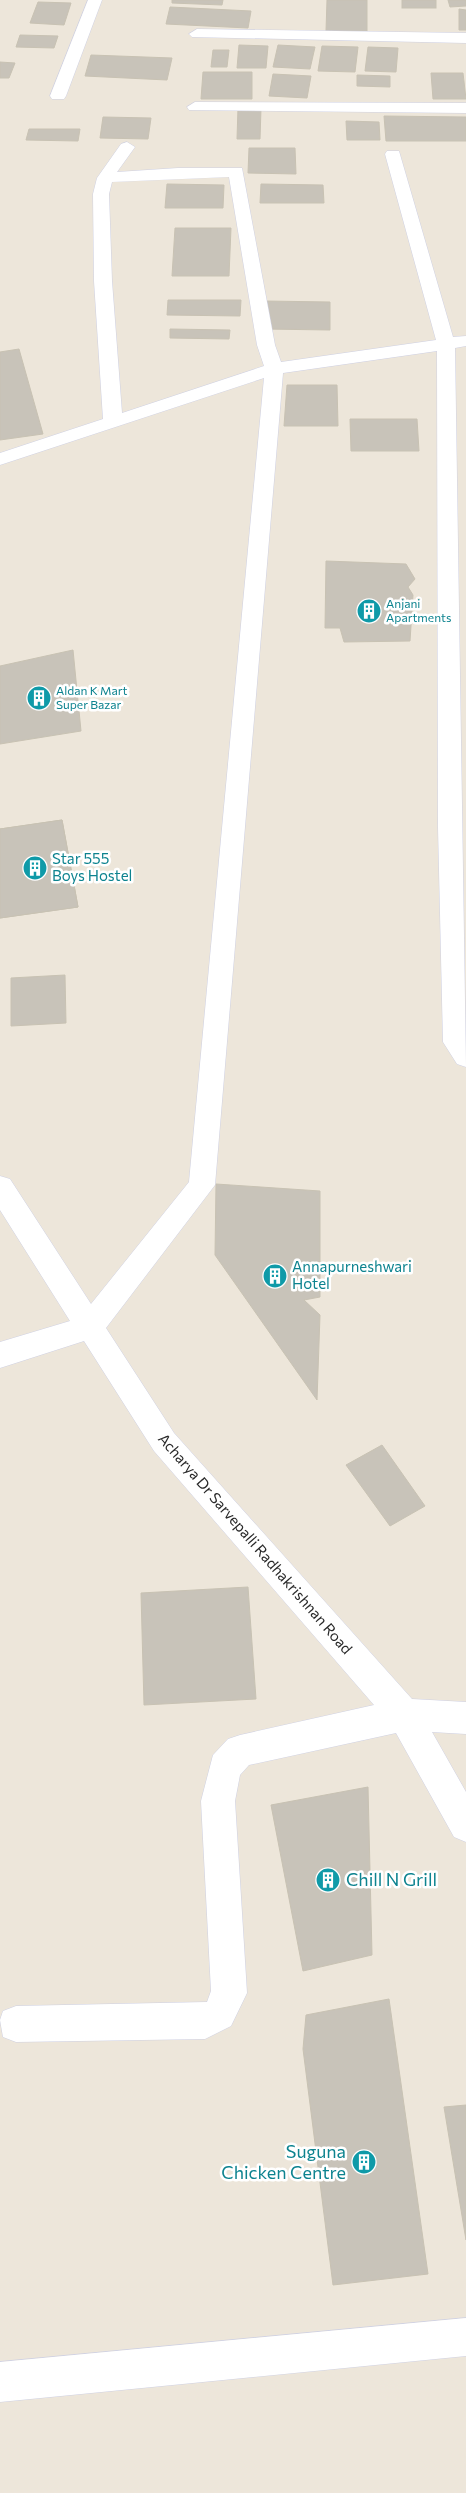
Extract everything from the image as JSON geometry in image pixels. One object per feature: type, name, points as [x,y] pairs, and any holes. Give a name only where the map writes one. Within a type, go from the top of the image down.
[{"type":"street","points":[[58,96],[95,0]]},
{"type":"street","points":[[197,34],[466,38]]},
{"type":"street","points":[[195,107],[466,108]]},
{"type":"street","points":[[113,422],[101,194],[106,178],[127,147]]},
{"type":"street","points":[[393,154],[456,343],[450,827],[456,1042],[466,1057]]},
{"type":"street","points":[[0,1355],[90,1327],[202,1185],[274,369],[266,345],[236,172],[178,173],[106,178]]},
{"type":"street","points":[[0,459],[274,369],[456,343]]},
{"type":"street","name":"Acharya Dr Sarvepalli Radhakrishnan Road","points":[[0,1187],[164,1442],[404,1715],[466,1825]]},
{"type":"street","points":[[16,2024],[205,2021],[220,2014],[229,1993],[218,1801],[225,1767],[240,1751],[404,1715],[466,1718]]},
{"type":"street","points":[[0,2382],[466,2337]]},
{"type":"building","points":[[172,0],[223,0],[222,5],[172,3]]},
{"type":"building","points":[[327,0],[367,0],[367,32],[326,31]]},
{"type":"building","points":[[402,0],[436,0],[436,8],[402,8]]},
{"type":"building","points":[[448,0],[466,0],[466,6],[450,7]]},
{"type":"building","points":[[38,2],[71,3],[64,25],[30,23]]},
{"type":"building","points":[[170,7],[251,11],[248,28],[166,24]]},
{"type":"building","points":[[459,9],[466,10],[466,30],[459,30]]},
{"type":"building","points":[[20,35],[58,36],[54,48],[16,47]]},
{"type":"building","points":[[239,45],[268,46],[266,68],[237,68]]},
{"type":"building","points":[[278,45],[315,47],[310,69],[273,67]]},
{"type":"building","points":[[322,46],[358,47],[355,72],[318,71]]},
{"type":"building","points":[[368,47],[398,48],[396,72],[365,71]]},
{"type":"building","points":[[213,50],[229,50],[227,67],[211,67]]},
{"type":"building","points":[[91,55],[172,58],[167,80],[85,76]]},
{"type":"building","points":[[0,62],[15,63],[9,78],[0,78]]},
{"type":"building","points":[[203,72],[252,72],[252,99],[201,99]]},
{"type":"building","points":[[431,73],[463,73],[466,99],[433,99]]},
{"type":"building","points":[[273,74],[311,76],[307,98],[269,96]]},
{"type":"building","points":[[357,75],[390,76],[390,87],[357,86]]},
{"type":"building","points":[[238,108],[261,108],[260,139],[237,139]]},
{"type":"building","points":[[384,116],[466,117],[466,141],[386,141]]},
{"type":"building","points":[[103,117],[151,118],[148,139],[100,138]]},
{"type":"building","points":[[346,121],[379,122],[380,140],[347,140]]},
{"type":"building","points":[[29,129],[80,129],[78,141],[26,140]]},
{"type":"building","points":[[249,148],[295,148],[296,174],[248,173]]},
{"type":"building","points":[[167,184],[224,185],[223,208],[165,208]]},
{"type":"building","points":[[261,184],[323,185],[324,203],[260,203]]},
{"type":"building","points":[[175,228],[231,228],[229,276],[172,276]]},
{"type":"building","points":[[168,300],[241,300],[240,316],[167,315]]},
{"type":"building","points":[[264,301],[330,302],[330,330],[264,329]]},
{"type":"building","points":[[170,329],[230,330],[229,339],[170,338]]},
{"type":"building","points":[[19,349],[43,434],[0,440],[0,352]]},
{"type":"building","points":[[287,385],[337,385],[338,426],[284,426]]},
{"type":"building","points":[[350,419],[417,419],[419,451],[351,451]]},
{"type":"building","name":"Anjani Apartments","points":[[326,561],[406,564],[415,579],[408,587],[413,595],[410,641],[344,642],[340,628],[325,628]]},
{"type":"building","name":"Aldan K Mart Super Bazar","points":[[73,650],[81,731],[0,744],[0,666]]},
{"type":"building","name":"Star 555 Boys Hostel","points":[[62,820],[78,907],[0,918],[0,829]]},
{"type":"building","name":"Star 555 Boys Hostel","points":[[62,820],[78,907],[0,918],[0,829]]},
{"type":"building","points":[[65,975],[66,1023],[11,1026],[11,978]]},
{"type":"building","name":"Annapurneshwari Hotel","points":[[216,1184],[320,1191],[320,1297],[304,1300],[320,1315],[317,1400],[215,1255]]},
{"type":"building","points":[[382,1445],[425,1506],[390,1526],[346,1465]]},
{"type":"building","points":[[248,1587],[256,1699],[144,1705],[141,1593]]},
{"type":"building","name":"Chill N Grill","points":[[368,1787],[372,1955],[303,1971],[271,1805]]},
{"type":"building","name":"Suguna Chicken Centre","points":[[389,1999],[428,2274],[333,2285],[303,2049],[306,2015]]},
{"type":"building","points":[[466,2105],[466,2240],[444,2107]]},
{"type":"place","name":"Anjani Apartments","points":[[369,611]]},
{"type":"place","name":"Aldan K Mart Super Bazar","points":[[39,698]]},
{"type":"place","name":"Star 555 Boys Hostel","points":[[35,868]]},
{"type":"place","name":"Annapurneshwari Hotel","points":[[275,1276]]},
{"type":"place","name":"Chill N Grill","points":[[328,1880]]},
{"type":"place","name":"Suguna Chicken Centre","points":[[364,2162]]}]
